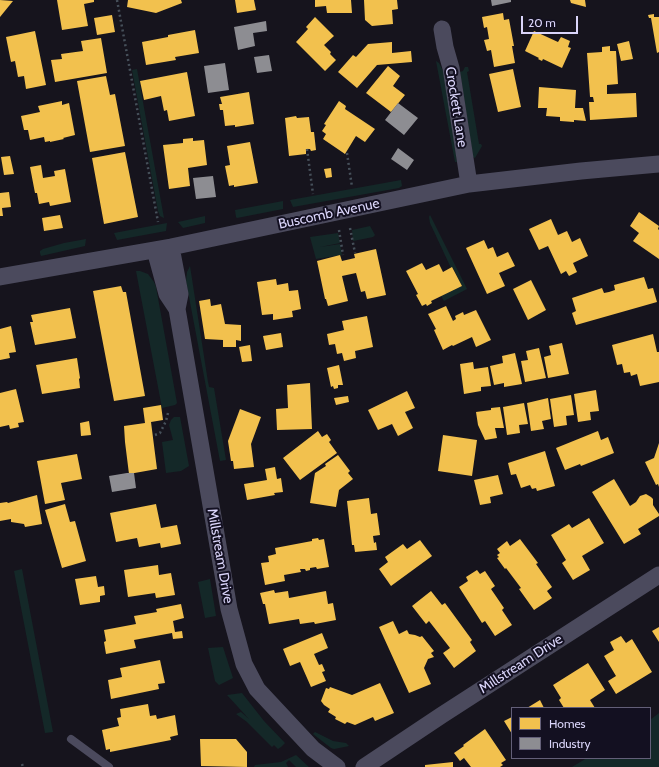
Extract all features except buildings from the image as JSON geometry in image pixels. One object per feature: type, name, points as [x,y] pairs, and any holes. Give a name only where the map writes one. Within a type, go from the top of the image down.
[{"type":"street","name":"Crockett Lane","points":[[442,29],[451,68],[469,184]]},
{"type":"street","name":"Buscomb Avenue","points":[[0,277],[171,247],[469,184],[581,171],[659,164]]},
{"type":"street","name":"Millstream Drive","points":[[171,247],[180,294],[177,309],[229,610],[244,664],[257,689],[313,749],[337,767]]},
{"type":"street","name":"Millstream Drive","points":[[154,250],[167,294],[177,309]]},
{"type":"street","name":"Millstream Drive","points":[[364,767],[659,575]]},
{"type":"lane","points":[[71,739],[109,767]]},
{"type":"path","points":[[117,0],[158,222]]},
{"type":"path","points":[[307,149],[313,194]]},
{"type":"path","points":[[346,153],[352,187]]},
{"type":"path","points":[[350,228],[355,254]]},
{"type":"path","points":[[339,230],[344,255]]},
{"type":"path","points":[[155,435],[160,433],[168,413]]},
{"type":"green space","points":[[436,61],[439,63],[446,77],[457,162],[455,162]]},
{"type":"green space","points":[[465,67],[468,67],[469,71],[467,72],[479,144],[482,146],[475,158],[473,157],[460,72],[463,71]]},
{"type":"green space","points":[[137,69],[164,218],[160,216],[158,211],[132,70]]},
{"type":"green space","points":[[401,180],[402,186],[399,188],[293,207],[290,200]]},
{"type":"green space","points":[[283,201],[283,209],[236,217],[235,210]]},
{"type":"green space","points":[[430,215],[467,289],[444,301],[441,296],[462,286],[453,268],[451,268],[430,223]]},
{"type":"green space","points":[[205,216],[205,223],[183,228],[178,222]]},
{"type":"green space","points":[[167,223],[166,231],[117,240],[114,233]]},
{"type":"green space","points":[[370,226],[375,235],[373,237],[353,241],[352,230]]},
{"type":"green space","points":[[338,233],[340,243],[320,247],[340,244],[342,255],[316,259],[310,237]]},
{"type":"green space","points":[[86,239],[85,246],[41,256],[40,251],[43,249]]},
{"type":"green space","points":[[190,266],[208,382],[209,387],[214,388],[226,460],[220,461],[186,281],[187,272]]},
{"type":"green space","points":[[136,271],[148,274],[156,287],[177,403],[175,405],[162,408]]},
{"type":"green space","points":[[174,417],[180,417],[189,466],[181,471],[166,473],[162,442],[173,440],[169,425]]},
{"type":"green space","points":[[22,569],[53,732],[45,733],[14,571]]},
{"type":"green space","points":[[210,579],[216,616],[205,618],[198,582]]},
{"type":"green space","points":[[223,647],[233,678],[219,685],[215,681],[208,648]]},
{"type":"green space","points":[[242,693],[264,721],[285,743],[281,747],[278,749],[274,745],[272,747],[247,722],[236,714],[241,712],[249,719],[227,695]]},
{"type":"green space","points":[[659,713],[659,767],[572,767],[585,759],[651,759],[651,719]]},
{"type":"green space","points":[[315,732],[333,741],[346,743],[349,746],[334,749],[331,748],[313,734]]},
{"type":"green space","points":[[296,755],[309,767],[296,767],[289,760],[286,763],[288,767],[254,767],[255,765],[281,762]]}]
